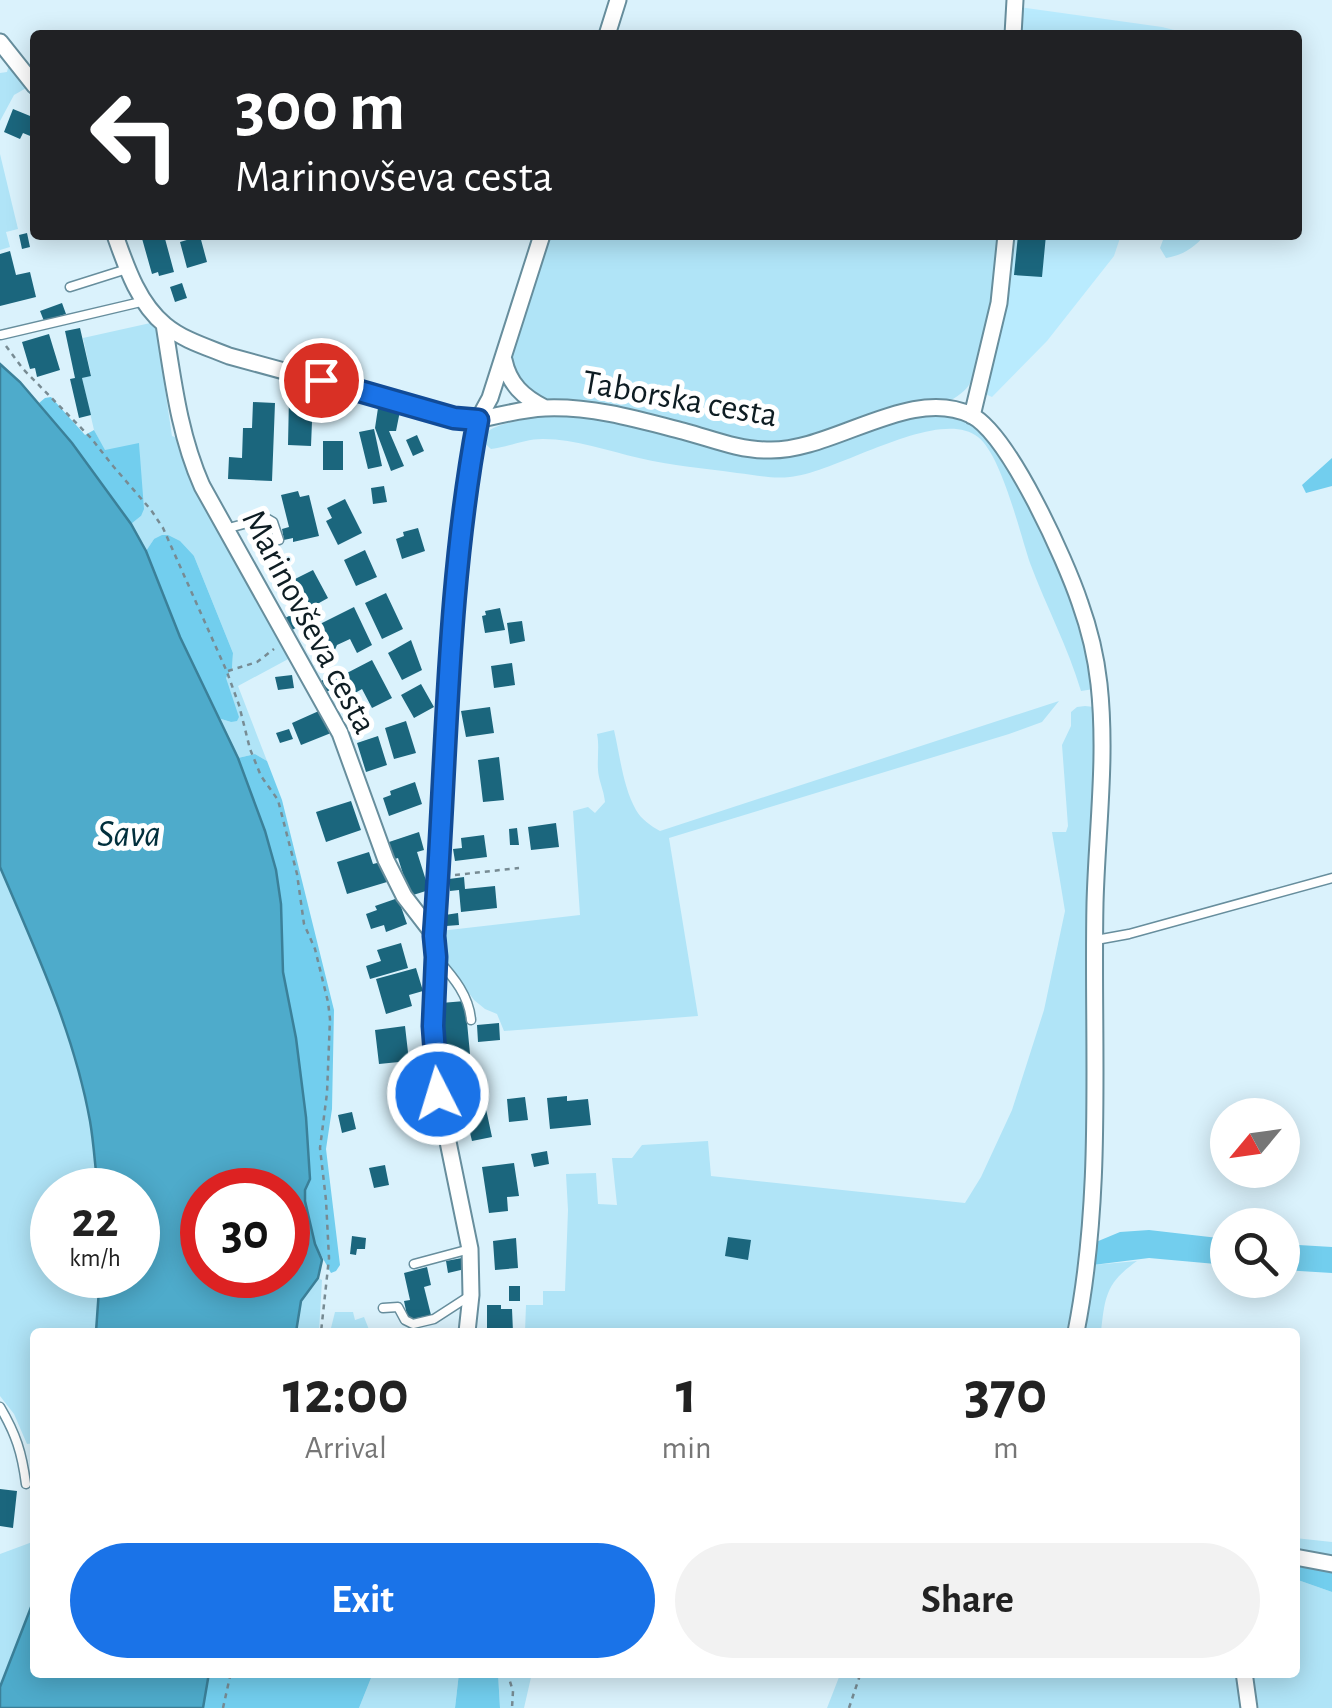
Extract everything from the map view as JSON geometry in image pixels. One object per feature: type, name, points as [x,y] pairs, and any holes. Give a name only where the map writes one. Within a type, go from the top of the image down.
[{"type":"street","points":[[609,30],[618,0]]},
{"type":"street","points":[[1014,30],[1015,0]]},
{"type":"street","points":[[0,42],[30,80]]},
{"type":"street","points":[[117,240],[145,301],[164,324],[193,342],[229,356],[454,418],[478,420]]},
{"type":"street","points":[[467,1328],[470,1249],[438,1094],[433,1026],[446,710],[464,490],[478,420],[490,398],[540,240]]},
{"type":"street","points":[[1005,240],[999,303],[972,416],[986,426],[1002,447],[1036,504],[1080,601],[1099,683],[1102,731],[1095,904],[1094,1162],[1077,1328]]},
{"type":"street","name":"Marinovševa cesta","points":[[164,324],[176,406],[188,454],[207,497],[340,733],[371,822],[404,896],[434,936]]},
{"type":"street","name":"Taborska cesta","points":[[504,356],[516,388],[544,408]]},
{"type":"street","name":"Taborska cesta","points":[[478,420],[544,408],[593,411],[767,450],[816,444],[890,415],[914,410],[946,409],[972,416]]},
{"type":"street","points":[[1300,1558],[1332,1564]]},
{"type":"street","points":[[1245,1678],[1249,1708]]},
{"type":"lane","points":[[70,287],[127,269]]},
{"type":"lane","points":[[1,335],[145,301]]},
{"type":"lane","points":[[226,529],[266,518],[272,522],[279,540]]},
{"type":"lane","points":[[1096,940],[1332,878]]},
{"type":"lane","points":[[436,957],[468,1002],[471,1020]]},
{"type":"lane","points":[[414,1264],[470,1249]]},
{"type":"lane","points":[[383,1308],[398,1307],[404,1320],[413,1324],[434,1319],[471,1296]]},
{"type":"lane","points":[[0,1407],[15,1433],[26,1484]]},
{"type":"path","points":[[1,335],[23,368],[91,438],[151,510],[226,672],[260,776],[278,800],[297,874],[304,924],[315,949],[330,1019],[320,1148],[329,1258],[322,1328]]},
{"type":"path","points":[[226,672],[246,667],[290,644]]},
{"type":"path","points":[[438,877],[519,868]]},
{"type":"path","points":[[222,1708],[230,1678]]},
{"type":"path","points":[[508,1678],[512,1708]]},
{"type":"path","points":[[849,1708],[859,1678]]},
{"type":"shaded area","points":[[1019,7],[1174,30],[1018,30]]},
{"type":"shaded area","points":[[9,64],[28,87],[14,95],[0,121],[0,73],[7,72]]},
{"type":"shaded area","points":[[0,154],[18,229],[6,232],[10,247],[0,250]]},
{"type":"shaded area","points":[[547,240],[1002,240],[982,352],[966,388],[953,399],[810,440],[755,443],[621,409],[549,402],[525,390],[513,369],[511,354]]},
{"type":"shaded area","points":[[1010,240],[1119,240],[1114,256],[1047,341],[992,397],[983,393],[997,349]]},
{"type":"shaded area","points":[[1163,240],[1201,240],[1188,250],[1166,258],[1160,248]]},
{"type":"shaded area","points":[[155,322],[172,436],[214,522],[292,657],[238,686],[267,761],[255,754],[238,758],[218,718],[231,722],[226,678],[232,668],[233,653],[194,556],[154,539],[146,551],[131,524],[141,516],[139,444],[105,451],[94,430],[82,378],[91,375],[83,338]]},
{"type":"shaded area","points":[[51,397],[85,435],[94,430],[105,450],[139,443],[144,509],[131,524],[39,403]]},
{"type":"shaded area","points":[[927,415],[966,418],[980,428],[1012,470],[1081,621],[1094,689],[1081,691],[995,461],[978,437],[960,430],[913,435],[810,473],[783,477],[664,463],[555,440],[529,440],[491,449],[484,438],[490,430],[504,424],[540,417],[588,417],[747,454],[787,456],[813,451],[887,423]]},
{"type":"shaded area","points":[[1332,458],[1332,486],[1306,493],[1302,485]]},
{"type":"shaded area","points":[[162,535],[180,541],[194,556],[233,653],[232,668],[226,678],[237,721],[218,718],[180,637],[146,551]]},
{"type":"shaded area","points":[[1059,701],[1042,722],[1009,734],[669,838],[698,1016],[504,1031],[497,1014],[474,1000],[442,957],[440,931],[580,915],[573,811],[588,807],[595,813],[605,802],[598,772],[597,734],[614,730],[632,801],[641,816],[660,831]]},
{"type":"shaded area","points":[[1077,707],[1094,707],[1097,798],[1086,1220],[1072,1328],[525,1328],[526,1305],[543,1305],[543,1291],[565,1291],[566,1174],[596,1173],[598,1204],[617,1205],[612,1158],[632,1158],[642,1145],[708,1141],[711,1176],[965,1203],[1012,1110],[1044,1010],[1065,911],[1052,832],[1066,832],[1068,826],[1062,745],[1071,726],[1071,712]]},
{"type":"shaded area","points":[[255,754],[267,761],[282,800],[334,1010],[332,1109],[326,1149],[340,1265],[331,1273],[315,1244],[310,1222],[306,1117],[283,972],[276,870],[238,758]]},
{"type":"shaded area","points":[[0,867],[41,959],[64,1023],[83,1088],[96,1168],[30,1168],[30,1298],[98,1298],[96,1328],[30,1328],[30,1444],[0,1396]]},
{"type":"shaded area","points":[[1149,1230],[1210,1237],[1210,1263],[1149,1258],[1093,1265],[1096,1242],[1120,1232]]},
{"type":"shaded area","points":[[1300,1245],[1332,1247],[1332,1273],[1300,1271]]},
{"type":"shaded area","points":[[1137,1261],[1109,1291],[1102,1328],[1083,1328],[1093,1265]]},
{"type":"shaded area","points":[[318,1278],[322,1280],[319,1328],[297,1328],[301,1301],[310,1298],[310,1289]]},
{"type":"shaded area","points":[[335,1312],[353,1312],[355,1320],[364,1317],[368,1328],[331,1328]]},
{"type":"shaded area","points":[[1300,1539],[1332,1542],[1332,1557],[1300,1552]]},
{"type":"shaded area","points":[[30,1543],[30,1610],[0,1687],[0,1554]]},
{"type":"shaded area","points":[[1300,1564],[1332,1570],[1332,1592],[1300,1581]]},
{"type":"shaded area","points":[[1300,1581],[1332,1592],[1332,1708],[1259,1708],[1251,1678],[1300,1678]]},
{"type":"shaded area","points":[[208,1678],[371,1678],[359,1708],[203,1708]]},
{"type":"shaded area","points":[[371,1678],[458,1678],[455,1708],[359,1708]]},
{"type":"shaded area","points":[[458,1678],[498,1678],[500,1708],[455,1708]]},
{"type":"shaded area","points":[[498,1678],[531,1678],[524,1708],[500,1708]]},
{"type":"shaded area","points":[[839,1678],[1240,1678],[1244,1708],[827,1708]]},
{"type":"water","name":"Sava","points":[[0,364],[72,443],[131,524],[238,758],[265,831],[281,904],[283,972],[296,1038],[309,1168],[180,1168],[180,1298],[303,1298],[297,1328],[96,1328],[98,1298],[160,1298],[160,1168],[95,1168],[90,1121],[74,1055],[0,867]]},
{"type":"water","name":"Sava","points":[[310,1222],[322,1260],[318,1278],[310,1289]]},
{"type":"water","points":[[30,1610],[30,1678],[208,1678],[203,1708],[0,1708],[0,1687]]},
{"type":"building","points":[[13,109],[30,116],[30,136],[23,133],[20,139],[4,132]]},
{"type":"building","points":[[27,233],[30,247],[22,249],[19,235]]},
{"type":"building","points":[[142,240],[165,240],[174,272],[152,274]]},
{"type":"building","points":[[201,240],[207,262],[187,268],[180,242]]},
{"type":"building","points":[[1018,240],[1046,240],[1042,277],[1014,275]]},
{"type":"building","points":[[10,251],[16,275],[30,272],[36,297],[0,306],[0,254]]},
{"type":"building","points":[[182,283],[187,298],[175,302],[170,287]]},
{"type":"building","points":[[62,303],[66,314],[44,321],[40,311]]},
{"type":"building","points":[[80,328],[91,376],[82,378],[91,415],[79,418],[65,331]]},
{"type":"building","points":[[49,334],[60,370],[37,377],[35,368],[30,369],[22,342]]},
{"type":"building","points":[[289,397],[313,397],[311,446],[288,445]]},
{"type":"building","points":[[253,402],[275,403],[272,481],[228,479],[229,457],[242,458],[243,428],[252,428]]},
{"type":"building","points":[[378,408],[400,411],[396,431],[389,431],[404,466],[391,471],[375,428]]},
{"type":"building","points":[[374,429],[382,466],[368,469],[359,432]]},
{"type":"building","points":[[417,435],[424,451],[413,456],[406,440]]},
{"type":"building","points":[[323,441],[343,441],[343,470],[323,470]]},
{"type":"building","points":[[384,486],[387,502],[373,504],[371,488]]},
{"type":"building","points":[[298,491],[300,497],[309,495],[319,536],[293,542],[293,538],[284,540],[282,529],[289,527],[281,495]]},
{"type":"building","points":[[345,499],[362,533],[338,545],[326,521],[332,518],[327,508]]},
{"type":"building","points":[[418,528],[425,551],[402,559],[396,539],[404,536],[403,532]]},
{"type":"building","points":[[365,550],[377,577],[356,586],[344,560]]},
{"type":"building","points":[[313,570],[328,598],[310,608],[295,579]]},
{"type":"building","points":[[386,593],[403,629],[382,639],[365,603]]},
{"type":"building","points":[[354,607],[372,645],[357,653],[350,639],[337,645],[334,652],[323,648],[326,641],[318,625]]},
{"type":"building","points":[[500,608],[505,630],[485,633],[485,611]]},
{"type":"building","points":[[305,611],[310,620],[292,630],[285,618]]},
{"type":"building","points":[[522,621],[525,641],[510,644],[507,623]]},
{"type":"building","points":[[411,640],[422,670],[402,680],[388,653]]},
{"type":"building","points":[[372,660],[392,698],[372,708],[362,689],[355,693],[345,674]]},
{"type":"building","points":[[512,663],[515,685],[494,688],[491,666]]},
{"type":"building","points":[[339,672],[345,683],[326,692],[321,681]]},
{"type":"building","points":[[292,675],[294,688],[278,690],[275,677]]},
{"type":"building","points":[[421,684],[434,707],[414,718],[401,695]]},
{"type":"building","points":[[490,707],[494,733],[466,737],[461,711]]},
{"type":"building","points":[[321,710],[331,733],[301,745],[292,723]]},
{"type":"building","points":[[406,721],[416,753],[394,759],[385,728]]},
{"type":"building","points":[[289,729],[293,739],[280,743],[276,733]]},
{"type":"building","points":[[378,736],[387,765],[366,772],[357,743]]},
{"type":"building","points":[[499,757],[504,800],[483,802],[478,760]]},
{"type":"building","points":[[415,782],[422,804],[389,816],[383,798],[391,795],[390,791]]},
{"type":"building","points":[[351,801],[361,830],[326,842],[316,812]]},
{"type":"building","points":[[556,823],[559,847],[531,850],[528,827]]},
{"type":"building","points":[[517,828],[519,845],[510,845],[509,829]]},
{"type":"building","points":[[419,832],[424,850],[417,852],[429,890],[410,896],[398,858],[392,860],[386,843]]},
{"type":"building","points":[[484,835],[487,857],[455,861],[453,849],[462,848],[461,838]]},
{"type":"building","points":[[369,852],[373,864],[381,862],[387,882],[347,894],[337,862]]},
{"type":"building","points":[[464,877],[465,889],[495,886],[497,908],[461,912],[459,890],[450,891],[449,879]]},
{"type":"building","points":[[398,898],[407,924],[386,932],[384,925],[371,929],[366,914],[377,910],[375,906]]},
{"type":"building","points":[[458,913],[459,925],[446,926],[445,915]]},
{"type":"building","points":[[401,943],[408,968],[370,979],[366,966],[381,961],[377,950]]},
{"type":"building","points":[[416,968],[423,991],[409,995],[412,1006],[386,1014],[376,979]]},
{"type":"building","points":[[465,1001],[470,1054],[446,1056],[441,1003]]},
{"type":"building","points":[[499,1023],[500,1040],[478,1042],[477,1025]]},
{"type":"building","points":[[405,1026],[409,1061],[379,1064],[375,1030]]},
{"type":"building","points":[[419,1073],[427,1114],[402,1118],[394,1078]]},
{"type":"building","points":[[483,1095],[492,1137],[472,1141],[458,1100]]},
{"type":"building","points":[[567,1096],[567,1101],[588,1099],[591,1125],[550,1129],[547,1098]]},
{"type":"building","points":[[525,1097],[528,1120],[509,1122],[507,1099]]},
{"type":"building","points":[[352,1112],[356,1129],[342,1133],[338,1115]]},
{"type":"building","points":[[547,1151],[549,1164],[534,1167],[531,1154]]},
{"type":"building","points":[[514,1163],[519,1196],[507,1197],[508,1211],[489,1213],[482,1167]]},
{"type":"building","points":[[385,1165],[389,1185],[374,1188],[369,1168]]},
{"type":"building","points":[[352,1236],[366,1238],[365,1249],[357,1249],[356,1255],[350,1254]]},
{"type":"building","points":[[728,1237],[751,1240],[748,1260],[725,1256]]},
{"type":"building","points":[[516,1238],[518,1268],[495,1270],[493,1241]]},
{"type":"building","points":[[462,1258],[465,1269],[448,1273],[446,1261]]},
{"type":"building","points":[[427,1267],[431,1285],[424,1287],[431,1315],[408,1320],[404,1301],[410,1300],[404,1273]]},
{"type":"building","points":[[509,1286],[520,1286],[520,1301],[509,1301]]},
{"type":"building","points":[[487,1305],[512,1309],[513,1328],[487,1328]]},
{"type":"building","points":[[0,1489],[17,1491],[13,1528],[0,1526]]},
{"type":"route","points":[[321,380],[454,418],[478,420],[464,490],[446,710],[434,936],[433,1026],[438,1094]]}]
